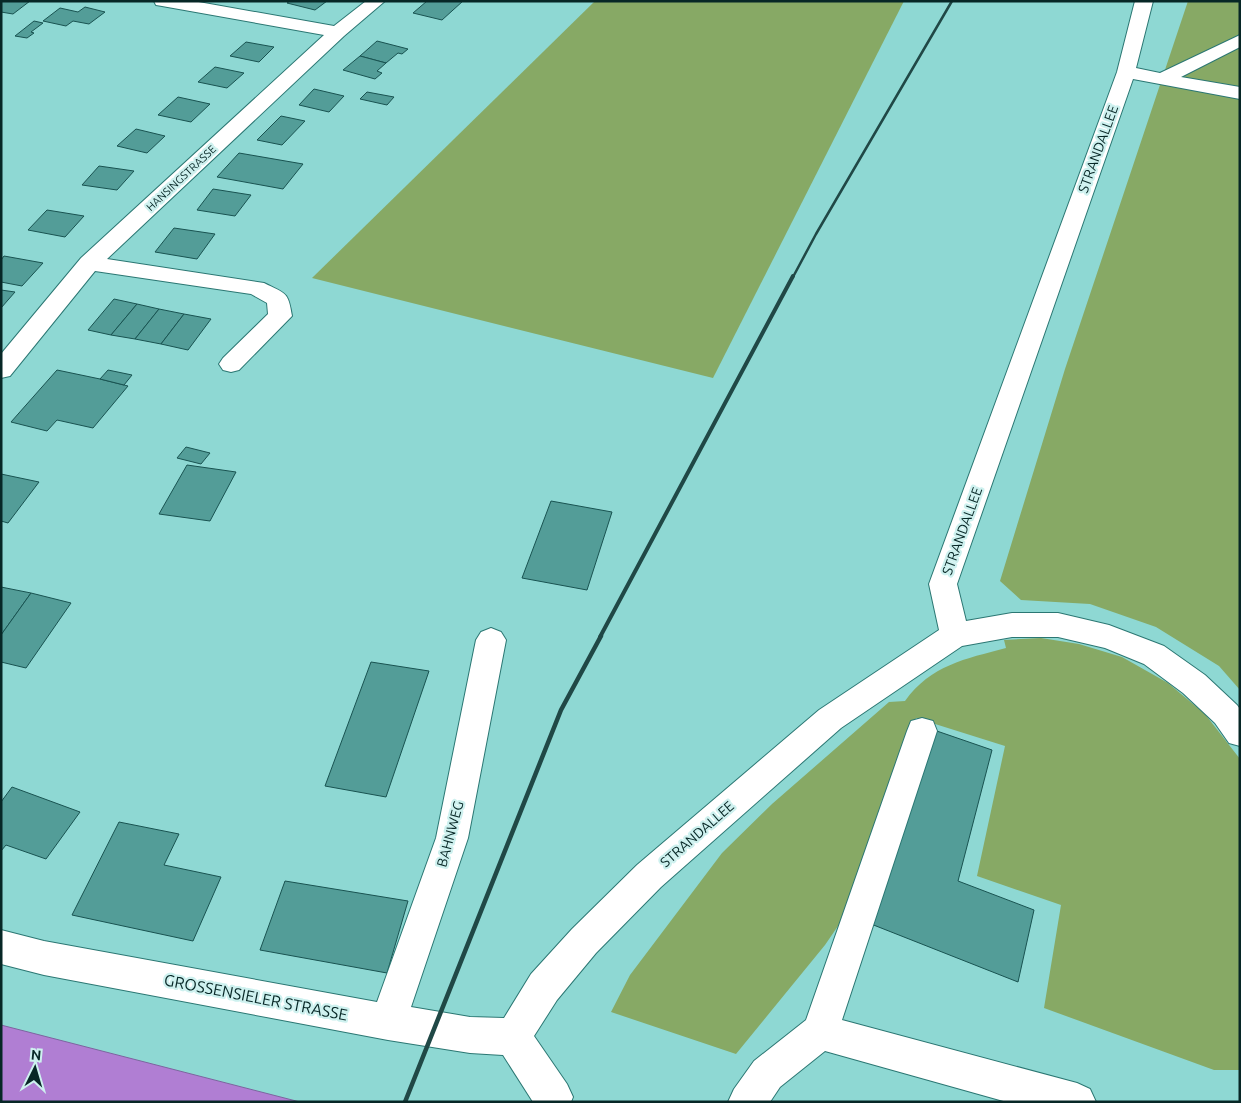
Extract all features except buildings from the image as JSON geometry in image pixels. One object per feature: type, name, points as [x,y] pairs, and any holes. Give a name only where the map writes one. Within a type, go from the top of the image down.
[{"type":"street","points":[[162,1],[338,32]]},
{"type":"street","name":"HANSINGSTRASSE","points":[[1,370],[89,263],[338,32],[377,1]]},
{"type":"street","name":"STRANDALLEE","points":[[513,1036],[544,987],[584,941],[649,876],[830,719],[954,635],[943,584],[1126,72],[1144,1]]},
{"type":"street","points":[[1164,78],[1240,40]]},
{"type":"street","points":[[1126,72],[1240,93]]},
{"type":"street","points":[[89,263],[256,288],[278,299],[280,316],[231,364]]},
{"type":"street","points":[[954,635],[1012,625],[1058,625],[1110,637],[1154,656],[1194,684],[1226,714],[1240,733]]},
{"type":"street","name":"BAHNWEG","points":[[388,1022],[452,838],[491,640]]},
{"type":"street","points":[[747,1102],[767,1074],[820,1032],[922,731]]},
{"type":"street","name":"GROSSENSIELER STRASSE","points":[[1,948],[44,958],[388,1022],[470,1035],[513,1036]]},
{"type":"street","points":[[820,1032],[1077,1102]]},
{"type":"street","points":[[513,1036],[554,1097],[552,1102]]},
{"type":"green space","points":[[595,1],[904,1],[713,378],[312,278]]},
{"type":"green space","points":[[1188,1],[1240,1],[1240,690],[1219,666],[1156,627],[1090,604],[1021,600],[1000,581],[1065,369]]},
{"type":"green space","points":[[1041,638],[1079,644],[1122,657],[1168,683],[1205,714],[1240,759],[1240,1070],[1214,1070],[1044,1008],[1061,905],[977,876],[1005,746],[916,718],[860,894],[825,945],[736,1054],[611,1012],[630,975],[722,853],[772,804],[889,702],[905,701],[926,679],[950,665],[1006,648],[1004,640]]},
{"type":"shaded area","points":[[1,1025],[300,1102],[1,1102]]},
{"type":"railway","points":[[793,277],[816,234],[952,1]]},
{"type":"railway","points":[[600,637],[793,276]]},
{"type":"railway","points":[[405,1102],[561,710],[601,636]]}]
